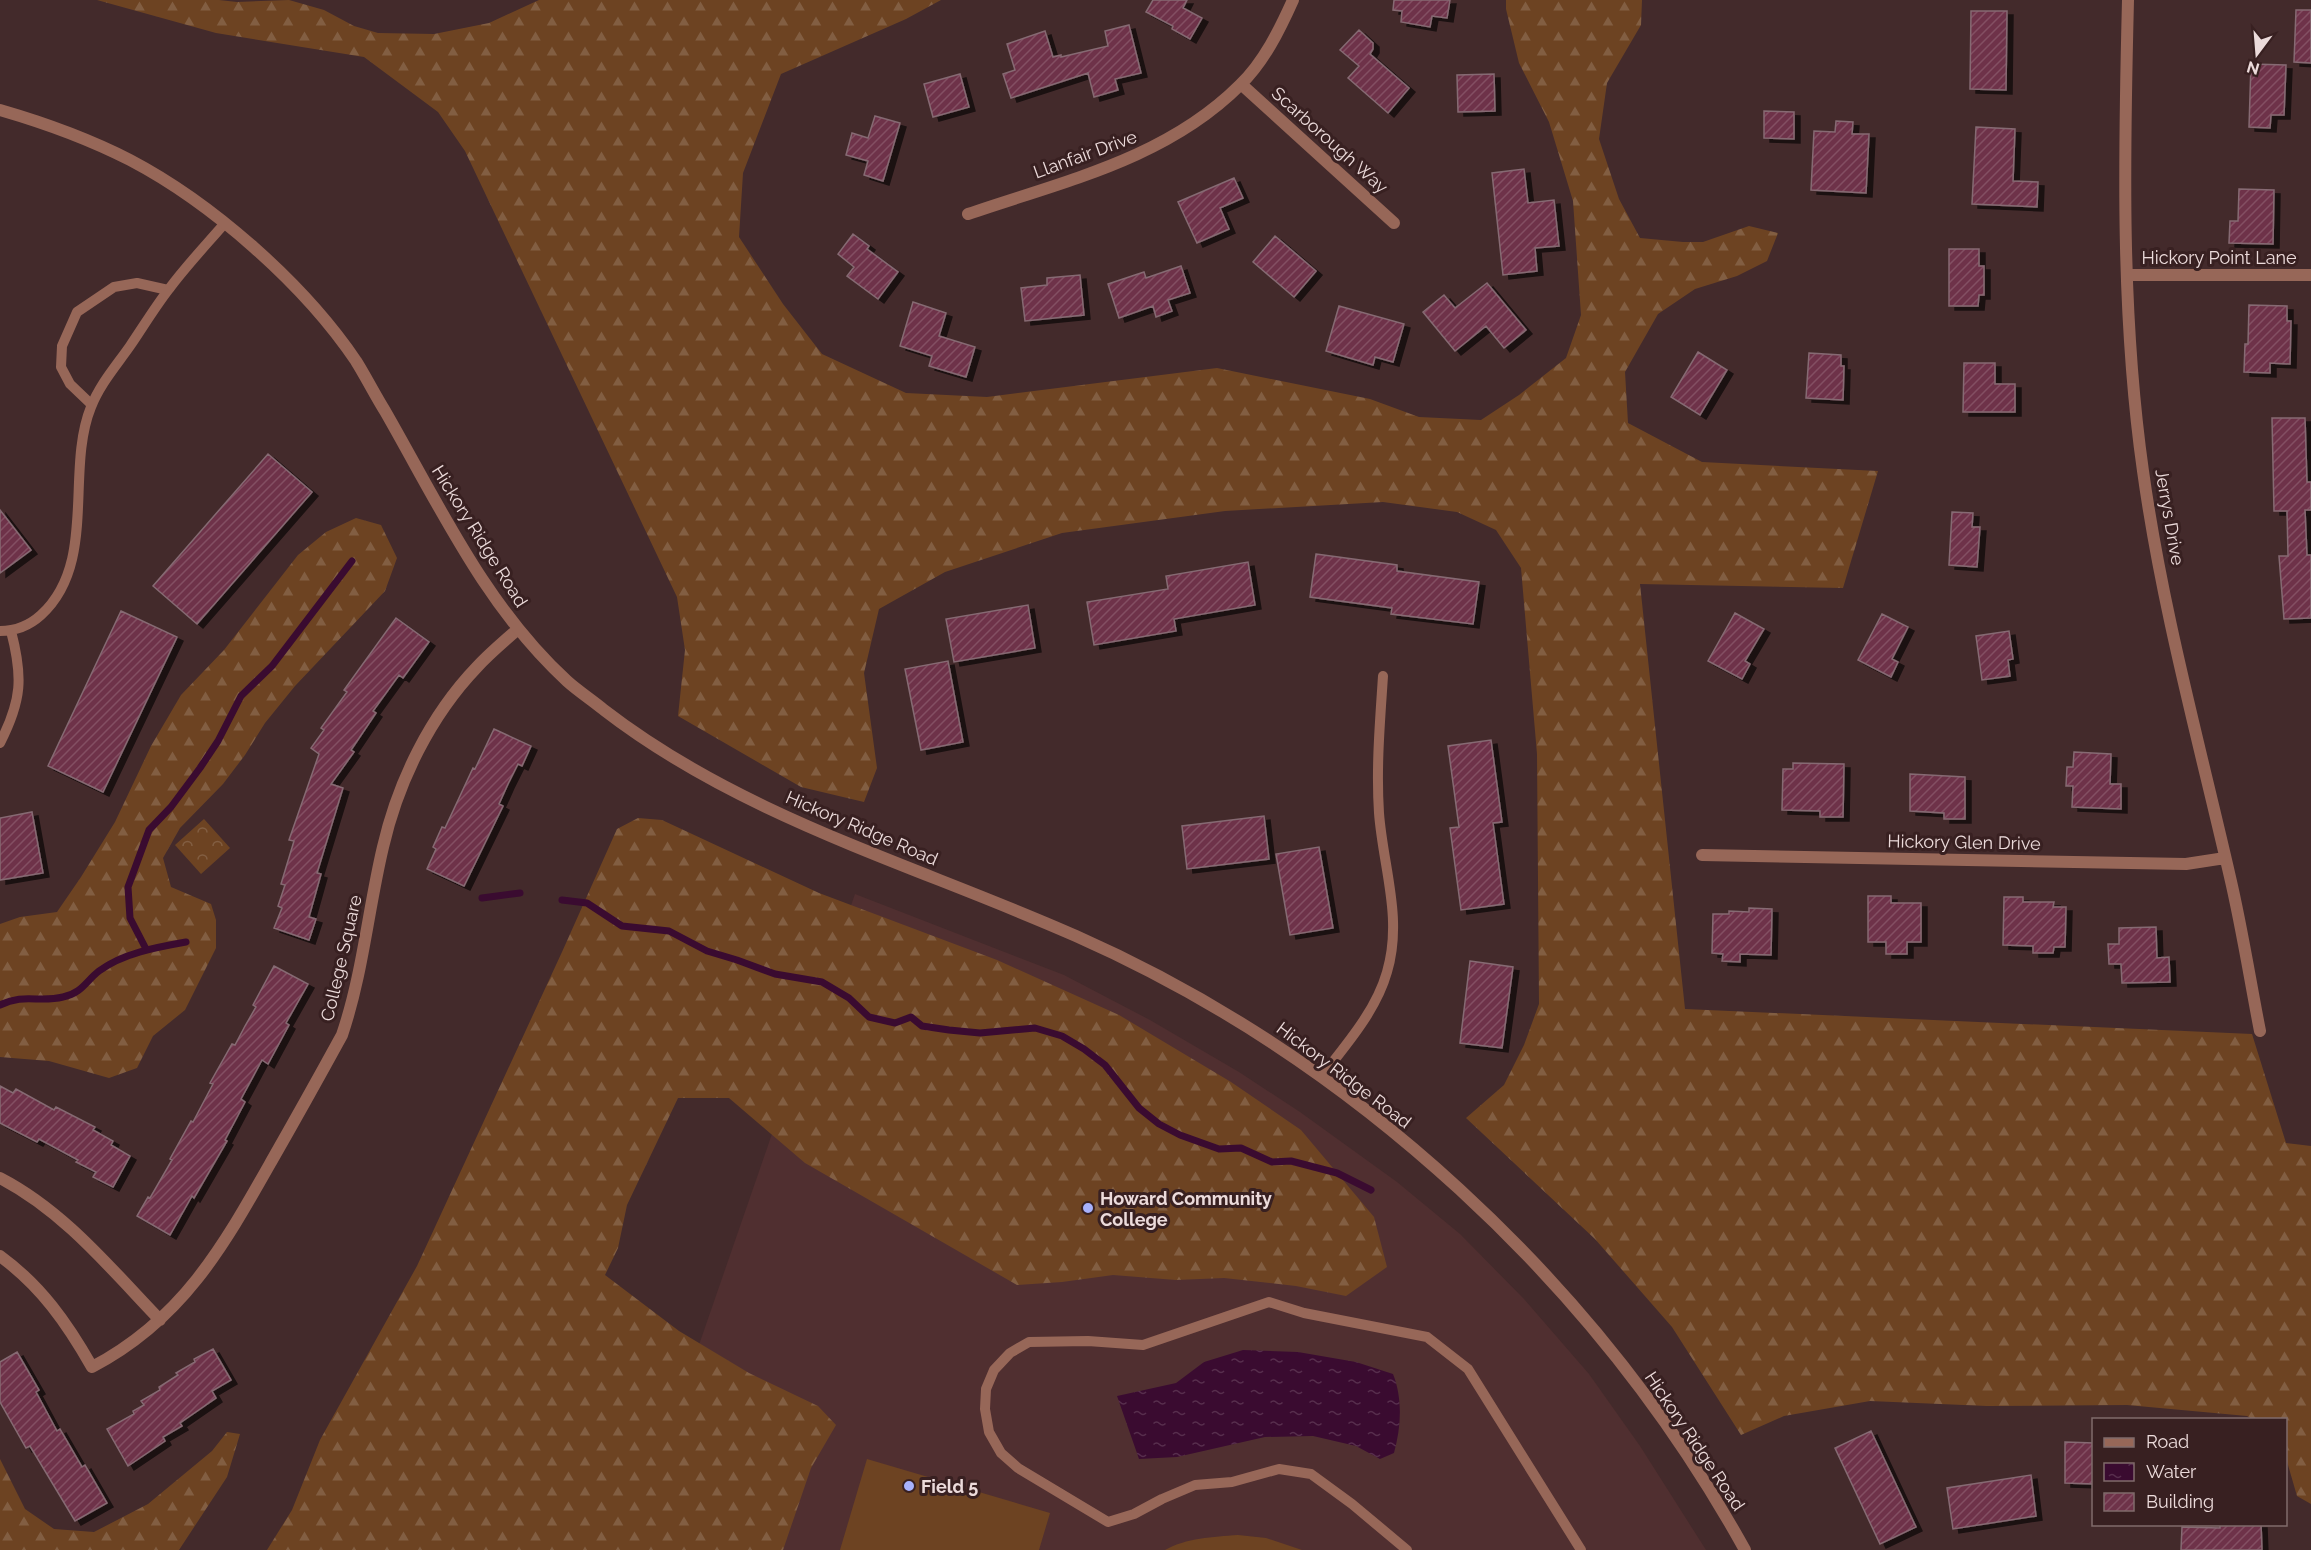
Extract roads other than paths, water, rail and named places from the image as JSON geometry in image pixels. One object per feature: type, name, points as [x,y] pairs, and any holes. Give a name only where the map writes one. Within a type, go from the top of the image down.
[{"type":"street","name":"Llanfair Drive","points":[[968,214],[1125,161],[1175,136],[1241,84],[1265,52],[1293,0]]},
{"type":"street","name":"Jerrys Drive","points":[[2128,0],[2125,109],[2129,354],[2143,474],[2179,664],[2225,858],[2260,1031]]},
{"type":"street","name":"Scarborough Way","points":[[1241,84],[1394,223]]},
{"type":"street","name":"Hickory Ridge Road","points":[[0,110],[43,123],[89,141],[135,163],[176,188],[225,223],[285,277],[356,361],[464,552],[517,630],[568,682],[624,726],[682,765],[766,808],[871,854],[1080,938],[1172,984],[1261,1036],[1321,1077],[1427,1161],[1478,1207],[1545,1275],[1603,1342],[1663,1419],[1745,1550]]},
{"type":"street","name":"Hickory Point Lane","points":[[2127,275],[2311,275]]},
{"type":"street","name":"College Square","points":[[0,1256],[24,1273],[51,1304],[77,1340],[92,1367],[120,1352],[160,1320],[184,1296],[232,1231],[342,1035],[361,969],[383,848],[403,782],[418,752],[454,694],[477,667],[517,630]]},
{"type":"street","name":"Hickory Glen Drive","points":[[1702,855],[2186,864],[2225,858]]},
{"type":"street","points":[[0,1178],[45,1206],[77,1234],[160,1320]]},
{"type":"lane","points":[[0,743],[12,720],[20,677],[6,631],[34,621],[52,605],[64,584],[79,509],[83,429],[92,405],[108,376],[168,290],[225,223]]},
{"type":"lane","points":[[92,405],[70,384],[61,367],[62,346],[77,312],[114,287],[137,283],[168,290]]},
{"type":"lane","points":[[1321,1077],[1361,1023],[1378,995],[1387,973],[1393,948],[1394,918],[1379,816],[1377,770],[1383,676]]},
{"type":"lane","points":[[1407,1550],[1352,1504],[1311,1474],[1279,1469],[1232,1482],[1195,1485],[1134,1514],[1108,1522],[1018,1468],[1001,1453],[989,1432],[985,1409],[986,1389],[994,1370],[1010,1353],[1029,1341],[1088,1341],[1143,1346],[1269,1302],[1304,1313],[1427,1337],[1468,1369],[1581,1550]]},
{"type":"water","points":[[1243,1350],[1298,1352],[1356,1362],[1393,1374],[1400,1414],[1394,1453],[1380,1459],[1356,1446],[1313,1436],[1265,1437],[1177,1457],[1139,1459],[1117,1396],[1176,1383],[1204,1362]]},
{"type":"waterway","points":[[146,949],[130,918],[128,887],[149,830],[171,807],[200,768],[218,741],[241,696],[272,666],[352,561]]},
{"type":"waterway","points":[[482,898],[520,893]]},
{"type":"waterway","points":[[562,900],[587,903],[622,926],[669,931],[707,951],[775,974],[822,982],[849,998],[869,1017],[895,1023],[911,1017],[922,1026],[980,1033],[1035,1028],[1062,1036],[1105,1065],[1139,1108],[1159,1124],[1180,1135],[1219,1149],[1241,1148],[1272,1162],[1291,1161],[1337,1173],[1371,1190]]},
{"type":"waterway","points":[[0,1005],[9,1001],[54,999],[69,995],[79,990],[99,971],[119,960],[141,952],[186,942]]},
{"type":"place","name":"Howard Community College","points":[[1088,1208]]},
{"type":"place","name":"Field 5","points":[[909,1486]]}]
